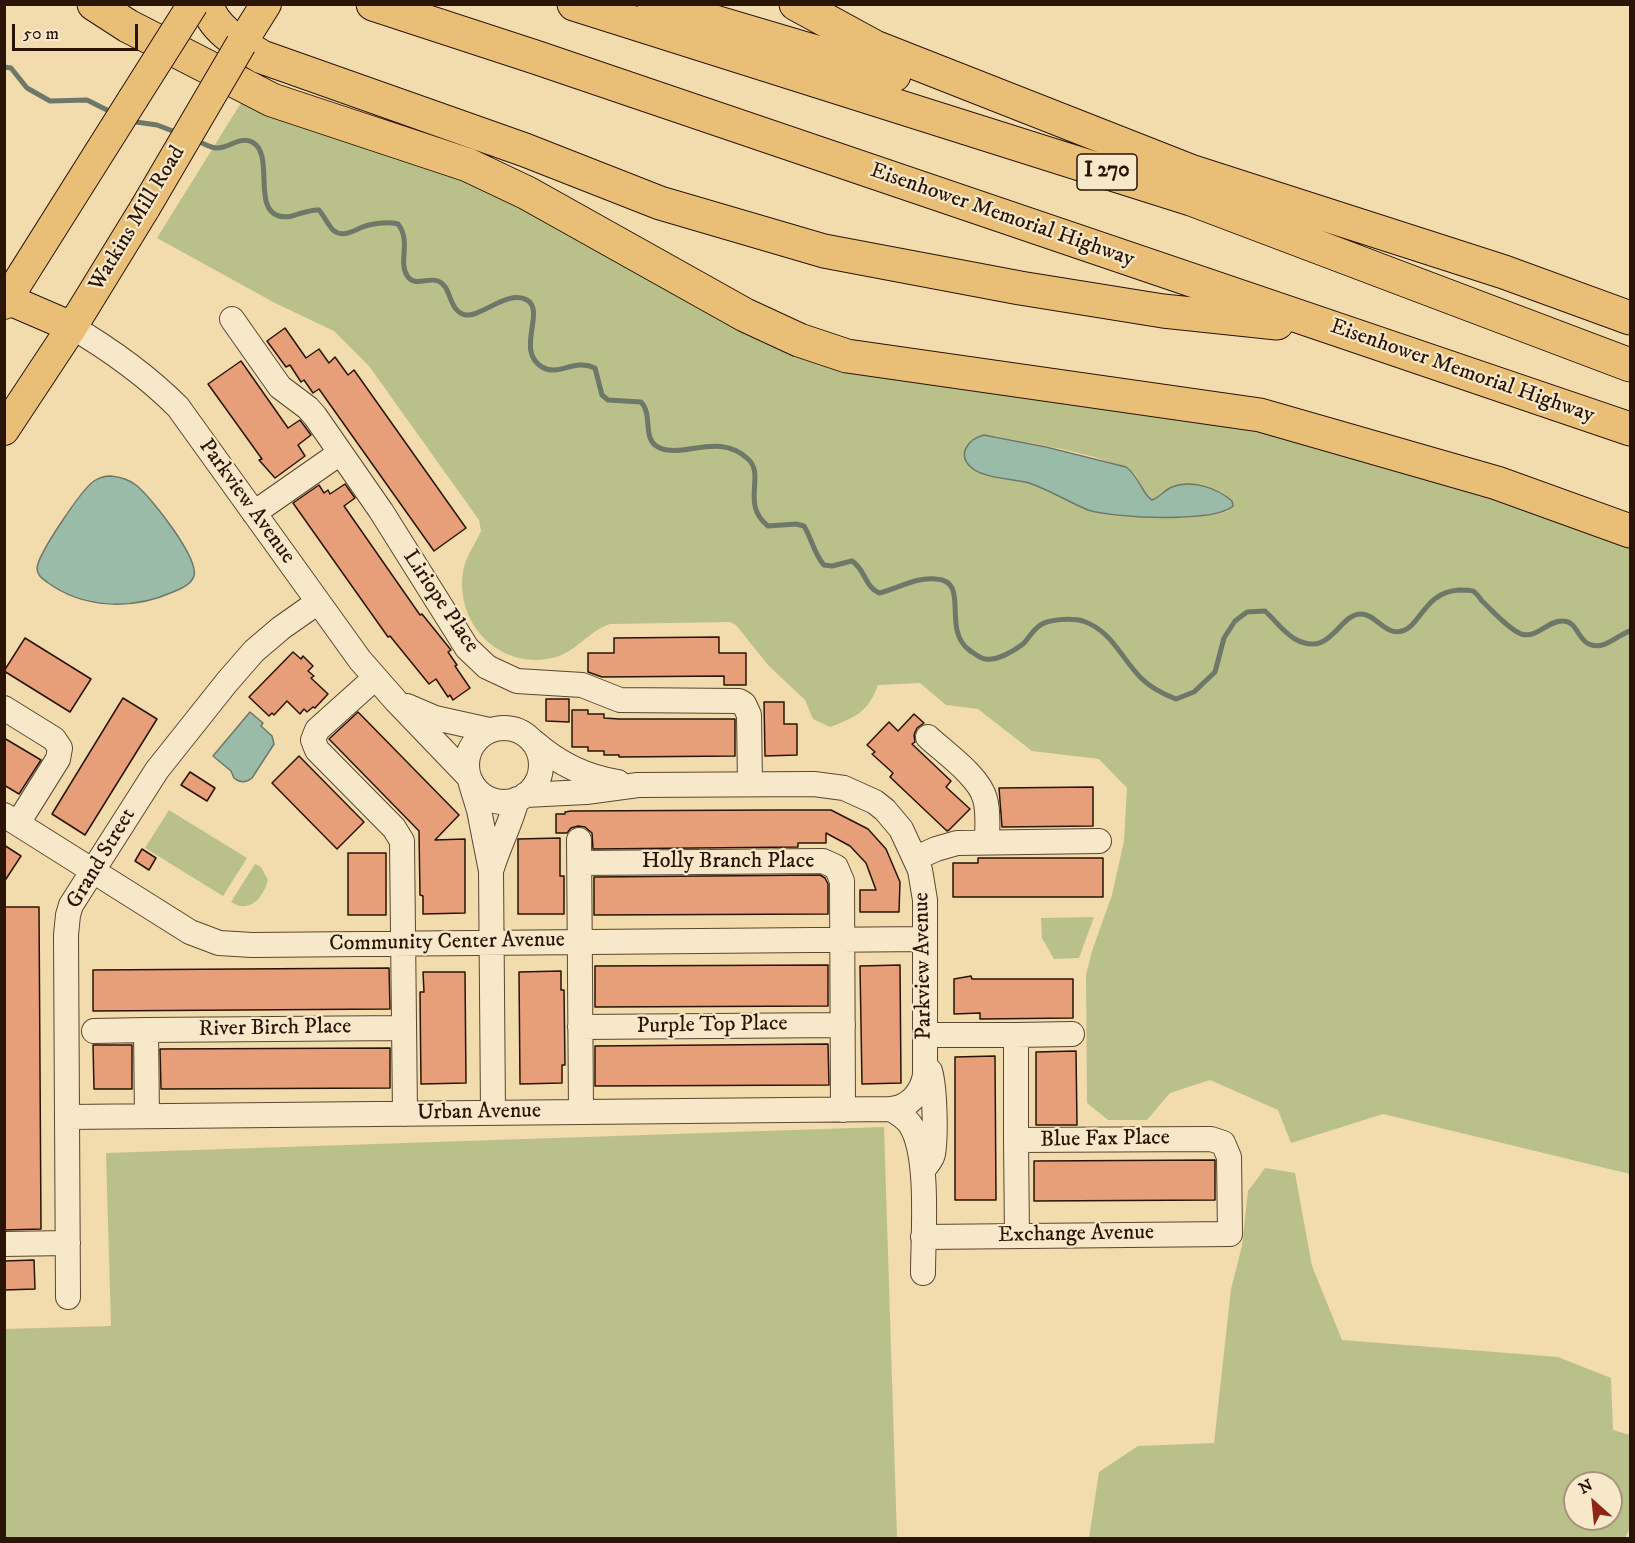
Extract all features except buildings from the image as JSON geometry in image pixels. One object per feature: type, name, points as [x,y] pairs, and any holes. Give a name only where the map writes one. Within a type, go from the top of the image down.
[{"type":"highway","points":[[94,4],[128,26],[272,100],[468,165],[517,189],[745,315],[799,340],[847,356],[1260,415],[1497,483],[1630,531]]},
{"type":"highway","points":[[207,4],[220,27],[252,50],[660,202],[825,251],[1020,288],[1163,311],[1338,330]]},
{"type":"highway","name":"Eisenhower Memorial Highway","points":[[373,4],[1630,429]]},
{"type":"highway","name":"I 270","points":[[574,4],[1191,199],[1630,364]]},
{"type":"highway","name":"I 270","points":[[654,4],[1083,130],[1193,172],[1504,272],[1630,318]]},
{"type":"highway","points":[[796,4],[874,47],[1083,130]]},
{"type":"main road","points":[[72,327],[5,300],[193,4]]},
{"type":"main road","name":"Watkins Mill Road","points":[[4,430],[252,50],[266,4]]},
{"type":"street","name":"Parkview Avenue","points":[[72,327],[132,366],[178,407],[375,678],[469,779]]},
{"type":"street","name":"Liriope Place","points":[[246,328],[280,387],[308,408],[381,511],[459,636],[481,663],[496,673],[517,681],[582,685],[620,700],[739,701],[744,704],[748,715],[750,784]]},
{"type":"street","points":[[254,513],[340,453]]},
{"type":"street","name":"Grand Street","points":[[68,1297],[66,925],[71,905],[152,777],[234,674],[267,639],[318,602]]},
{"type":"street","points":[[375,678],[317,730],[313,740],[317,750],[400,836],[403,847],[405,1114]]},
{"type":"street","name":"Parkview Avenue","points":[[396,701],[435,718],[489,730]]},
{"type":"street","points":[[4,708],[54,739],[60,748],[58,759],[11,819]]},
{"type":"street","points":[[491,871],[503,834],[521,797],[537,780],[540,771],[541,761],[534,742],[527,735],[508,728],[489,730],[480,736],[468,754],[469,779],[479,810],[491,871],[493,1113]]},
{"type":"street","points":[[928,737],[981,789],[986,801],[987,842]]},
{"type":"street","name":"Parkview Avenue","points":[[534,742],[551,757],[575,770],[603,779],[638,785]]},
{"type":"street","points":[[469,779],[486,798],[496,801],[521,797]]},
{"type":"street","name":"Parkview Avenue","points":[[521,797],[638,785],[829,785],[860,794],[885,810],[894,820],[916,858],[923,882],[925,900],[926,1065],[933,1082],[933,1148],[931,1160],[923,1171],[923,1273]]},
{"type":"street","name":"Community Center Avenue","points":[[11,819],[190,932],[219,943],[252,945],[925,939]]},
{"type":"street","points":[[916,858],[957,843],[1099,841]]},
{"type":"street","name":"Holly Branch Place","points":[[580,942],[579,851],[830,863],[836,867],[842,881],[842,939]]},
{"type":"street","points":[[842,939],[843,1110]]},
{"type":"street","points":[[580,942],[581,1112]]},
{"type":"street","name":"Purple Top Place","points":[[580,1027],[843,1024]]},
{"type":"street","name":"River Birch Place","points":[[94,1031],[404,1028]]},
{"type":"street","points":[[146,1030],[147,1116]]},
{"type":"street","points":[[926,1035],[1072,1034]]},
{"type":"street","name":"Blue Fax Place","points":[[1016,1035],[1016,1140],[1218,1140],[1223,1143],[1229,1157],[1230,1234]]},
{"type":"street","name":"Urban Avenue","points":[[67,1117],[891,1109],[904,1105],[916,1096],[924,1084],[926,1065]]},
{"type":"street","points":[[891,1109],[903,1116],[913,1130],[920,1149],[923,1171]]},
{"type":"street","points":[[1016,1140],[1017,1236]]},
{"type":"street","name":"Exchange Avenue","points":[[923,1237],[1230,1234]]},
{"type":"street","points":[[4,1244],[68,1243]]},
{"type":"green space","points":[[244,98],[451,169],[752,328],[1290,433],[1630,543],[1630,1174],[1383,1114],[1291,1143],[1278,1110],[1210,1080],[1170,1093],[1147,1120],[1108,1120],[1087,1103],[1086,975],[1112,895],[1124,841],[1127,788],[1099,759],[1032,751],[978,709],[946,705],[920,683],[878,685],[865,708],[847,720],[830,727],[813,719],[805,700],[768,665],[736,625],[730,622],[610,624],[602,627],[568,652],[552,658],[533,660],[515,657],[499,650],[485,639],[474,625],[466,609],[462,591],[464,567],[481,531],[479,520],[369,366],[334,331],[275,303],[157,238]],"holes":[[[995,436],[1082,454],[1116,464],[1135,474],[1148,498],[1152,500],[1162,492],[1199,485],[1227,496],[1228,511],[1197,516],[1159,518],[1140,518],[1091,511],[1042,487],[983,473]]]},
{"type":"green space","points":[[169,810],[247,858],[223,896],[145,848]]},
{"type":"green space","points":[[255,864],[261,867],[268,880],[263,893],[250,905],[244,906],[231,902]]},
{"type":"green space","points":[[1094,917],[1079,958],[1054,959],[1042,938],[1041,918]]},
{"type":"green space","points":[[884,1127],[897,1538],[5,1538],[5,1329],[111,1326],[106,1153]]},
{"type":"green space","points":[[1265,1168],[1295,1173],[1312,1266],[1342,1340],[1558,1357],[1611,1378],[1613,1430],[1630,1435],[1630,1528],[1625,1538],[1089,1538],[1099,1472],[1138,1446],[1214,1443],[1231,1289],[1242,1246],[1248,1191]]},
{"type":"shaded area","points":[[984,435],[1046,447],[1126,467],[1152,500],[1172,487],[1195,484],[1219,492],[1232,501],[1233,506],[1206,515],[1186,517],[1140,517],[1088,510],[1029,483],[991,476],[972,468],[965,458],[966,448],[973,440]]},
{"type":"shaded area","points":[[111,476],[136,485],[173,528],[194,567],[194,576],[185,586],[158,598],[142,602],[108,604],[92,602],[61,591],[45,581],[39,574],[37,568],[39,561],[71,508],[94,481]]},
{"type":"shaded area","points":[[250,712],[263,723],[261,726],[272,736],[274,744],[252,778],[241,782],[234,778],[231,771],[213,756]]},
{"type":"waterway","points":[[4,67],[11,68],[27,88],[50,101],[87,100],[113,113]]},
{"type":"waterway","points":[[129,121],[157,125],[178,133]]},
{"type":"waterway","points":[[195,140],[217,148],[243,140],[252,142],[259,148],[264,168],[267,203],[271,211],[279,216],[289,217],[319,210],[333,230],[342,234],[373,224],[398,224],[404,238],[404,265],[408,277],[418,282],[438,281],[446,288],[460,313],[466,315],[479,312],[512,298],[527,300],[532,305],[534,313],[531,351],[534,360],[542,367],[548,370],[580,365],[595,368],[602,395],[608,400],[641,402],[645,407],[650,438],[658,447],[678,450],[713,446],[737,451],[753,466],[754,499],[760,517],[768,526],[796,524],[804,526],[824,565],[832,566],[852,561],[871,587],[879,593],[921,580],[936,579],[946,582],[952,588],[957,630],[961,641],[979,657],[990,659],[1010,652],[1023,644],[1036,628],[1046,622],[1079,620],[1093,626],[1109,638],[1145,682],[1176,699],[1194,692],[1215,672],[1224,638],[1235,621],[1247,612],[1265,611],[1295,639],[1307,644],[1317,644],[1326,640],[1353,616],[1361,614],[1371,617],[1386,628],[1396,632],[1402,631],[1414,623],[1438,597],[1447,592],[1466,590],[1474,592],[1505,624],[1521,634],[1532,634],[1552,623],[1563,621],[1571,624],[1585,642],[1595,646],[1610,642],[1630,631]]}]
